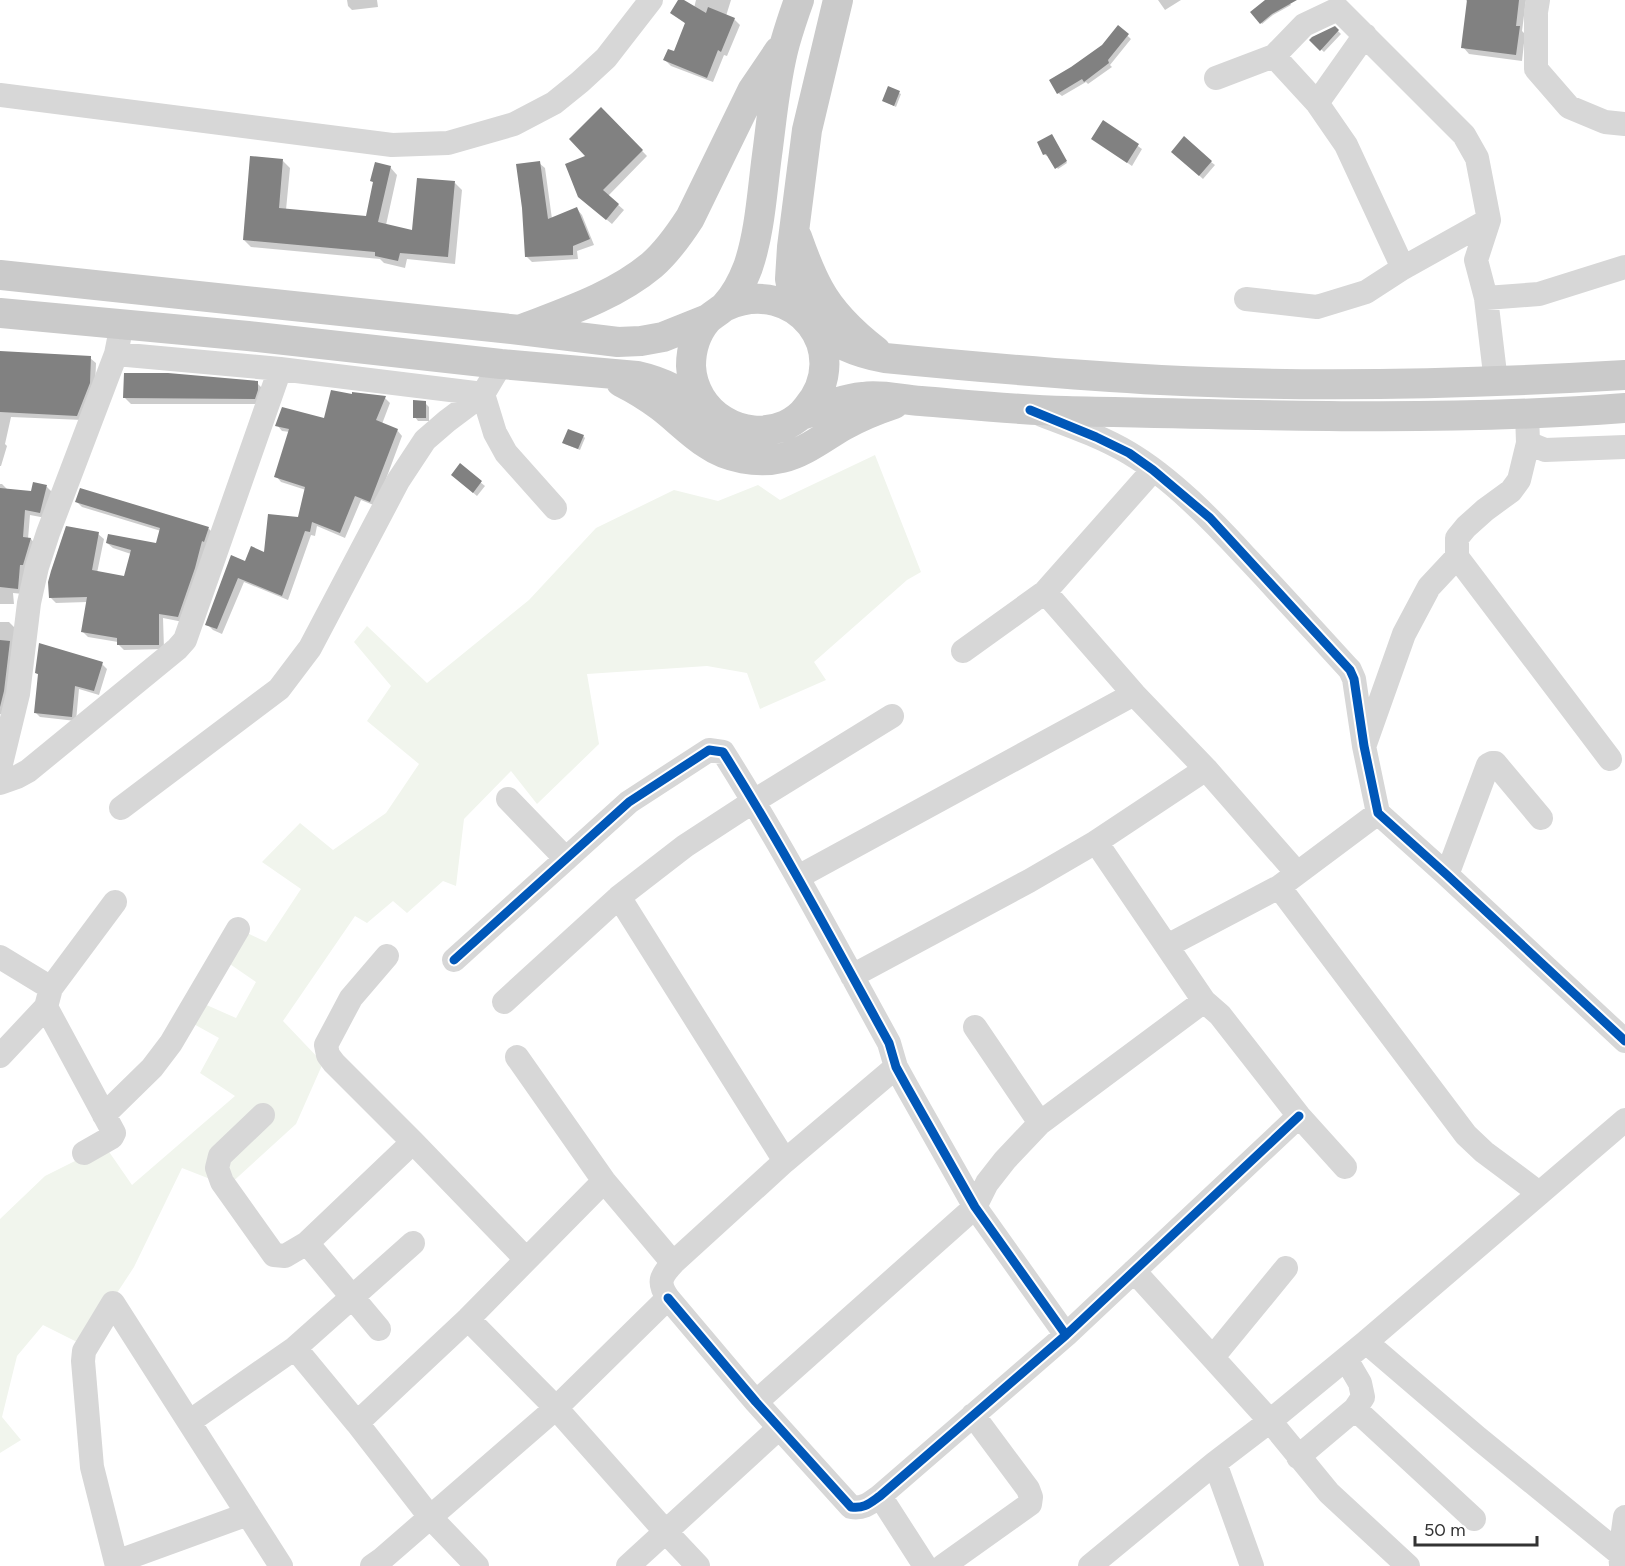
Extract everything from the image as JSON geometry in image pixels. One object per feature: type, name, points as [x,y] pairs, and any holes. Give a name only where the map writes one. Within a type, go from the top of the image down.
[{"type":"main road","points":[[708,409],[695,388],[691,364],[692,352],[695,340],[748,268],[762,195],[785,44],[799,0]]},
{"type":"main road","points":[[802,415],[814,400],[822,382],[824,363],[821,344],[794,299],[790,279],[792,247],[807,130],[838,0]]},
{"type":"main road","points":[[520,330],[573,310],[614,290],[636,277],[660,257],[681,233],[690,218],[752,91],[785,44]]},
{"type":"main road","points":[[794,229],[813,278],[827,302],[860,339],[885,358]]},
{"type":"main road","points":[[0,275],[618,342],[663,337],[737,300],[764,298],[789,305],[846,347],[867,355],[1021,371],[1174,381],[1332,385],[1496,382],[1625,375]]},
{"type":"main road","points":[[0,313],[637,376],[653,379],[685,394],[721,420],[737,428],[754,431],[771,430],[802,415],[851,399],[873,396],[1030,410],[1286,416],[1374,417],[1625,408]]},
{"type":"main road","points":[[603,372],[638,391],[706,444],[722,452],[749,459],[770,460],[797,453],[860,417],[907,400]]},
{"type":"street","points":[[0,95],[392,145],[448,143],[514,124],[554,103],[606,58],[651,0]]},
{"type":"street","points":[[1538,0],[1536,69],[1569,107],[1605,122],[1625,124]]},
{"type":"street","points":[[1216,78],[1274,56],[1304,25],[1338,9],[1464,135],[1476,158],[1489,220],[1476,260],[1486,298],[1496,382]]},
{"type":"street","points":[[1317,103],[1365,35]]},
{"type":"street","points":[[1274,56],[1317,103],[1346,145],[1403,268]]},
{"type":"street","points":[[1246,299],[1317,307],[1366,292],[1403,268],[1489,220]]},
{"type":"street","points":[[1486,298],[1539,294],[1625,267]]},
{"type":"street","points":[[0,768],[18,694],[29,603],[37,567],[116,354],[121,324]]},
{"type":"street","points":[[116,354],[280,369],[483,394]]},
{"type":"street","points":[[121,808],[279,689],[310,648],[398,481],[425,440],[483,394],[501,364]]},
{"type":"street","points":[[0,783],[28,771],[185,640],[280,369]]},
{"type":"street","points":[[483,394],[495,433],[506,453],[555,508]]},
{"type":"street","points":[[1030,410],[1129,453],[1210,518],[1350,670],[1354,679],[1364,746],[1378,813],[1625,1041]]},
{"type":"street","points":[[1527,412],[1528,443],[1519,480],[1511,491],[1485,510],[1457,538],[1457,556],[1610,759]]},
{"type":"street","points":[[1528,443],[1545,450],[1625,447]]},
{"type":"street","points":[[963,651],[1045,592],[1153,470]]},
{"type":"street","points":[[1364,746],[1404,634],[1429,587],[1457,556]]},
{"type":"street","points":[[1045,592],[1206,770],[1288,880],[1466,1135],[1484,1152],[1539,1193]]},
{"type":"street","points":[[798,877],[1134,693]]},
{"type":"street","points":[[504,1002],[620,897],[685,846],[892,716]]},
{"type":"street","points":[[454,960],[629,802],[709,750],[723,752],[798,877],[889,1043],[896,1067],[975,1207],[1066,1335]]},
{"type":"street","points":[[1447,875],[1488,765],[1495,763],[1541,818]]},
{"type":"street","points":[[852,976],[1029,881],[1096,842],[1206,770]]},
{"type":"street","points":[[508,799],[566,859]]},
{"type":"street","points":[[1167,946],[1288,880],[1378,813]]},
{"type":"street","points":[[1096,842],[1204,1001],[1220,1015],[1299,1116],[1344,1167]]},
{"type":"street","points":[[620,897],[785,1161]]},
{"type":"street","points":[[0,1056],[48,997],[115,902]]},
{"type":"street","points":[[104,1115],[152,1068],[171,1043],[238,929]]},
{"type":"street","points":[[387,956],[351,998],[326,1045],[330,1058],[526,1259]]},
{"type":"street","points":[[0,957],[48,997],[114,1133],[112,1137],[84,1153]]},
{"type":"street","points":[[756,1402],[975,1207],[987,1184],[1005,1160],[1040,1123],[1204,1001]]},
{"type":"street","points":[[975,1028],[1040,1123]]},
{"type":"street","points":[[517,1057],[604,1181],[673,1263]]},
{"type":"street","points":[[896,1067],[785,1161],[662,1275],[664,1292],[668,1298],[779,1428],[851,1507],[859,1509],[880,1496],[1066,1335],[1299,1116]]},
{"type":"street","points":[[263,1115],[220,1156],[217,1168],[222,1182],[274,1255],[285,1256],[307,1242],[413,1142]]},
{"type":"street","points":[[1100,1563],[1215,1462],[1346,1359],[1625,1120]]},
{"type":"street","points":[[357,1423],[468,1319],[604,1181]]},
{"type":"street","points":[[307,1242],[379,1329]]},
{"type":"street","points":[[189,1422],[296,1348],[413,1244]]},
{"type":"street","points":[[1213,1357],[1286,1268]]},
{"type":"street","points":[[1134,1271],[1270,1421],[1329,1494],[1408,1566]]},
{"type":"street","points":[[372,1566],[556,1408],[668,1298]]},
{"type":"street","points":[[248,1514],[116,1564],[92,1467],[83,1361],[84,1351],[113,1303],[248,1514],[281,1566]]},
{"type":"street","points":[[468,1319],[556,1408],[665,1532],[698,1566]]},
{"type":"street","points":[[1366,1342],[1622,1559]]},
{"type":"street","points":[[296,1348],[430,1517],[477,1566]]},
{"type":"street","points":[[1298,1456],[1355,1409],[1363,1397],[1360,1383],[1346,1359]]},
{"type":"street","points":[[1355,1409],[1474,1519]]},
{"type":"street","points":[[943,1566],[1030,1504],[1031,1497],[1028,1489],[973,1415]]},
{"type":"street","points":[[628,1566],[779,1428]]},
{"type":"street","points":[[1215,1462],[1252,1566]]},
{"type":"street","points":[[880,1496],[925,1566]]},
{"type":"street","points":[[1622,1559],[1625,1517]]},
{"type":"shaded area","points":[[875,455],[921,572],[907,580],[814,662],[826,680],[760,709],[747,673],[707,666],[587,674],[599,744],[537,804],[511,771],[464,819],[456,886],[443,881],[407,913],[393,901],[367,923],[355,916],[283,1021],[323,1063],[296,1124],[228,1186],[182,1168],[134,1267],[83,1345],[43,1325],[17,1356],[2,1417],[21,1440],[0,1453],[0,1219],[45,1176],[105,1146],[132,1185],[235,1096],[200,1073],[219,1038],[190,1022],[202,1003],[236,1018],[256,982],[224,960],[245,932],[266,942],[301,889],[262,862],[300,823],[333,850],[386,813],[419,764],[367,721],[391,686],[354,642],[367,626],[427,683],[529,600],[596,528],[674,490],[718,501],[758,485],[780,500]]},
{"type":"building","points":[[678,0],[684,0],[706,13],[708,7],[735,18],[721,52],[718,50],[707,78],[663,60],[668,49],[674,51],[685,23],[670,13]]},
{"type":"building","points":[[1265,0],[1297,0],[1272,14],[1260,24],[1250,12]]},
{"type":"building","points":[[1467,0],[1519,0],[1516,26],[1520,26],[1516,55],[1461,48]]},
{"type":"building","points":[[1118,25],[1129,34],[1108,60],[1109,63],[1084,82],[1082,79],[1057,94],[1049,80],[1102,45]]},
{"type":"building","points":[[1335,26],[1339,30],[1320,51],[1309,40],[1312,37]]},
{"type":"building","points":[[888,86],[900,91],[894,106],[882,101]]},
{"type":"building","points":[[601,107],[643,150],[603,190],[619,204],[606,220],[578,197],[565,164],[585,156],[569,139]]},
{"type":"building","points":[[1103,120],[1139,144],[1127,163],[1091,139]]},
{"type":"building","points":[[1052,134],[1067,161],[1055,169],[1046,154],[1043,155],[1037,142]]},
{"type":"building","points":[[1184,136],[1212,161],[1199,176],[1171,152]]},
{"type":"building","points":[[250,156],[283,159],[279,208],[366,216],[373,182],[370,181],[375,162],[391,166],[378,222],[412,230],[417,178],[455,181],[448,257],[400,253],[398,261],[375,256],[375,252],[243,240]]},
{"type":"building","points":[[540,161],[548,219],[577,207],[590,239],[573,246],[573,255],[525,257],[516,164]]},
{"type":"building","points":[[0,351],[91,356],[90,383],[77,416],[0,412]]},
{"type":"building","points":[[124,373],[168,373],[258,381],[258,390],[255,399],[123,398]]},
{"type":"building","points":[[331,390],[386,396],[376,420],[398,429],[370,502],[355,496],[340,533],[312,522],[310,532],[305,531],[282,596],[238,578],[217,629],[205,625],[231,555],[245,561],[251,546],[264,552],[268,514],[298,517],[305,487],[274,477],[289,429],[275,426],[282,407],[324,418]]},
{"type":"building","points":[[413,400],[426,401],[426,418],[413,418]]},
{"type":"building","points":[[568,429],[584,435],[578,449],[562,443]]},
{"type":"building","points":[[460,463],[482,481],[473,493],[451,475]]},
{"type":"building","points":[[33,482],[47,485],[40,513],[25,510],[23,537],[31,538],[23,565],[20,565],[18,589],[0,587],[0,488],[31,491]]},
{"type":"building","points":[[80,488],[209,527],[204,542],[202,541],[178,617],[159,614],[159,645],[117,645],[117,638],[81,632],[87,597],[49,598],[48,582],[66,526],[99,532],[92,570],[124,576],[131,550],[106,543],[108,534],[156,543],[160,528],[75,502]]},
{"type":"building","points":[[0,640],[10,641],[0,707]]},
{"type":"building","points":[[39,643],[103,662],[94,691],[75,686],[72,717],[34,713],[38,674],[35,673]]},
{"type":"cycle path","points":[[1030,410],[1129,453],[1210,518],[1350,670],[1354,679],[1364,746],[1378,813],[1625,1041]]},
{"type":"cycle path","points":[[454,960],[629,802],[709,750],[723,752],[829,933],[889,1043],[896,1067],[975,1207],[1066,1335]]},
{"type":"cycle path","points":[[668,1298],[756,1402],[851,1507],[863,1506],[880,1496],[1066,1335],[1299,1116]]}]
